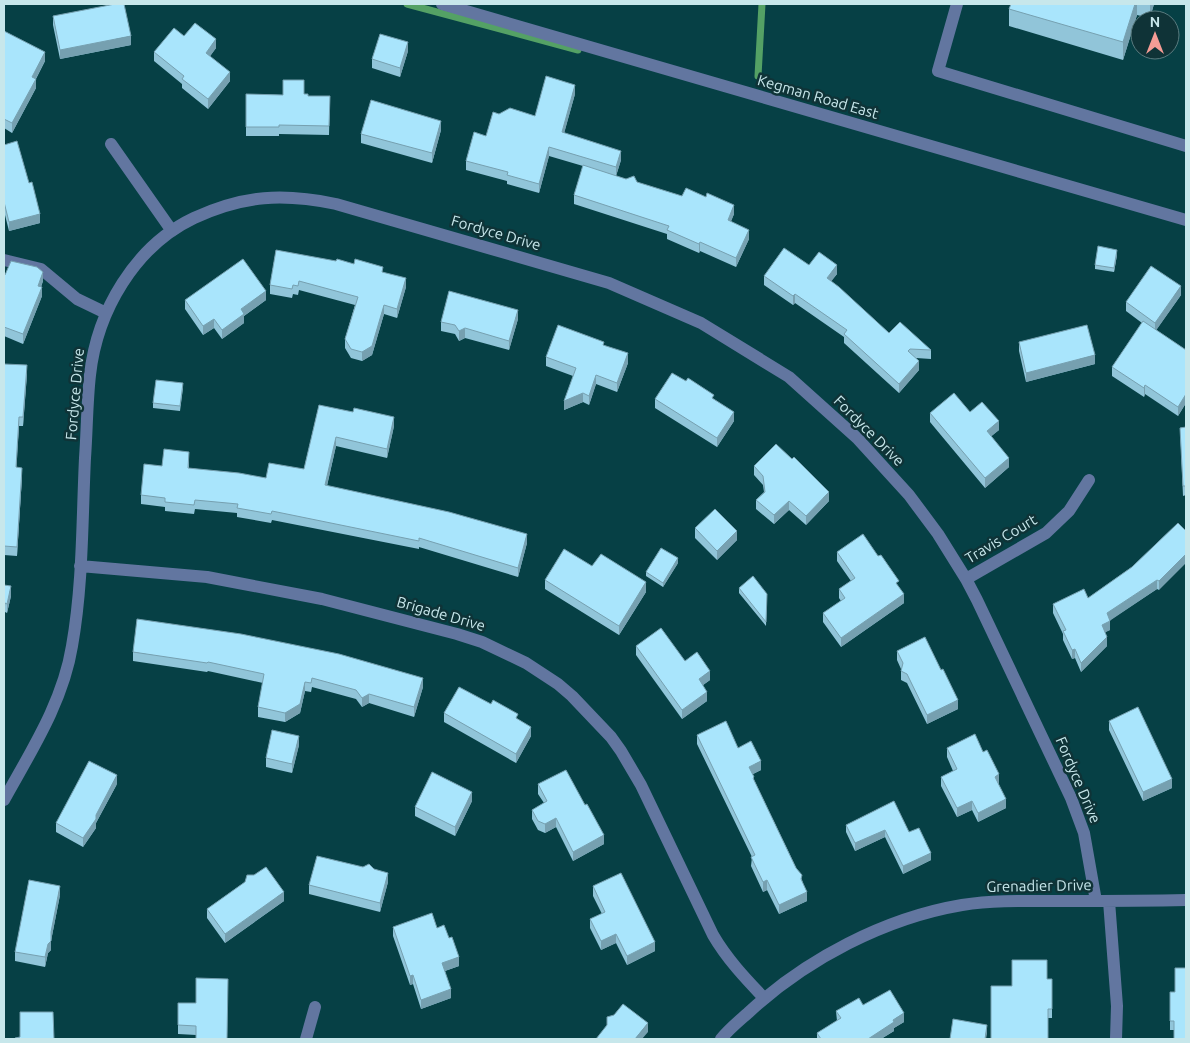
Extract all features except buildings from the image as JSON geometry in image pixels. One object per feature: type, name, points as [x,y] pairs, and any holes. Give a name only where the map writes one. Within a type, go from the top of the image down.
[{"type":"street","name":"Kegman Road East","points":[[442,4],[1186,220]]},
{"type":"street","points":[[958,4],[938,71],[1186,146]]},
{"type":"street","points":[[111,144],[172,231]]},
{"type":"street","name":"Fordyce Drive","points":[[4,800],[51,714],[68,668],[76,614],[80,566],[90,374],[96,342],[112,299],[136,264],[152,248],[184,223],[214,209],[243,200],[284,197],[306,198],[336,204],[609,283],[678,312],[716,332],[789,377],[857,438],[909,496],[938,534],[966,579],[1071,798],[1084,833],[1102,902],[1117,1006],[1116,1039]]},
{"type":"street","points":[[4,260],[41,269],[77,300],[106,313]]},
{"type":"street","name":"Travis Court","points":[[966,579],[1046,533],[1069,511],[1089,480]]},
{"type":"street","name":"Brigade Drive","points":[[80,566],[207,577],[322,599],[457,634],[482,642],[526,663],[558,684],[572,696],[611,737],[621,751],[641,785],[713,935],[740,974],[764,998]]},
{"type":"street","name":"Grenadier Drive","points":[[721,1039],[764,998],[798,972],[868,934],[918,915],[962,905],[1020,900],[1102,902],[1186,900]]},
{"type":"street","points":[[306,1039],[314,1008]]},
{"type":"waterway","points":[[407,4],[578,50]]},
{"type":"waterway","points":[[758,76],[762,4]]}]
